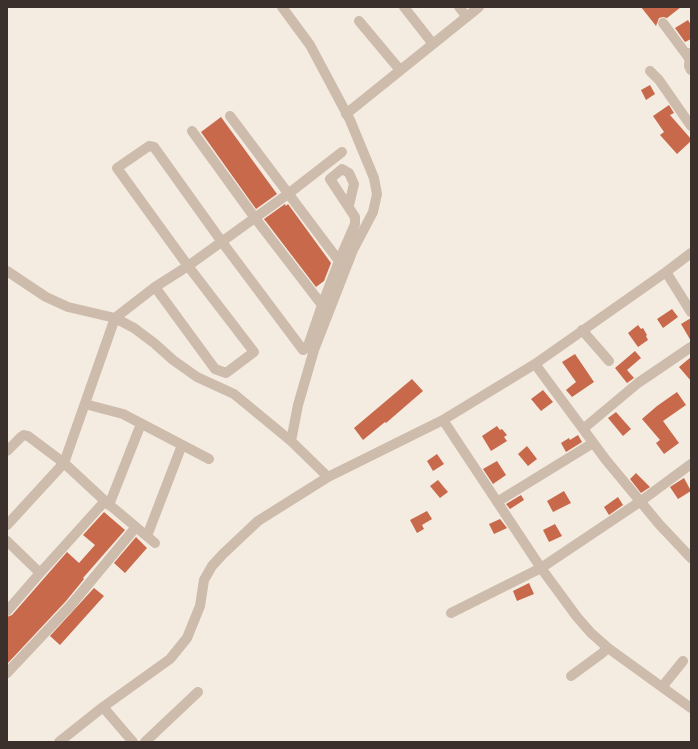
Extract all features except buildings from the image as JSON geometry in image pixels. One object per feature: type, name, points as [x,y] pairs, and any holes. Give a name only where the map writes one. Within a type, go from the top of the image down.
[{"type":"street","points":[[282,7],[310,45],[346,114],[374,178],[377,194],[373,212],[353,250],[314,350],[298,405],[291,441]]},
{"type":"street","points":[[404,7],[434,44]]},
{"type":"street","points":[[459,7],[467,17]]},
{"type":"street","points":[[346,114],[479,7]]},
{"type":"street","points":[[359,21],[400,70]]},
{"type":"street","points":[[663,23],[690,55],[689,66],[691,70]]},
{"type":"street","points":[[650,71],[659,80],[691,126]]},
{"type":"street","points":[[230,116],[339,261]]},
{"type":"street","points":[[192,131],[255,218],[322,305]]},
{"type":"street","points":[[156,287],[215,369],[226,373],[254,352],[188,266],[117,168],[149,146],[154,147],[222,242],[303,350],[309,342],[339,261],[355,224],[355,217],[348,205]]},
{"type":"street","points":[[7,525],[64,463],[115,318],[156,287],[188,266],[288,194],[342,152]]},
{"type":"street","points":[[59,742],[103,707],[170,659],[187,638],[200,606],[204,580],[212,566],[258,521],[328,477],[443,420],[534,364],[691,253]]},
{"type":"street","points":[[7,271],[46,297],[68,307],[115,318],[134,328],[173,360],[198,377],[234,394],[291,441],[328,477]]},
{"type":"street","points":[[666,272],[691,312]]},
{"type":"street","points":[[582,330],[609,361]]},
{"type":"street","points":[[583,429],[638,382],[691,347]]},
{"type":"street","points":[[534,364],[593,443],[641,502],[691,558]]},
{"type":"street","points":[[85,404],[123,414],[209,459]]},
{"type":"street","points":[[443,420],[497,502],[577,617],[591,633],[608,648],[691,708]]},
{"type":"street","points":[[7,611],[40,573],[107,503],[141,424]]},
{"type":"street","points":[[7,451],[21,437],[24,435],[28,436],[64,463],[107,503],[155,543]]},
{"type":"street","points":[[497,502],[593,443]]},
{"type":"street","points":[[147,536],[182,445]]},
{"type":"street","points":[[450,613],[542,568],[641,502],[691,464]]},
{"type":"street","points":[[7,673],[71,605],[136,527]]},
{"type":"street","points":[[7,542],[40,573]]},
{"type":"street","points":[[570,676],[608,648]]},
{"type":"street","points":[[662,687],[683,661]]},
{"type":"street","points":[[144,742],[198,692]]},
{"type":"street","points":[[103,707],[132,742]]}]
